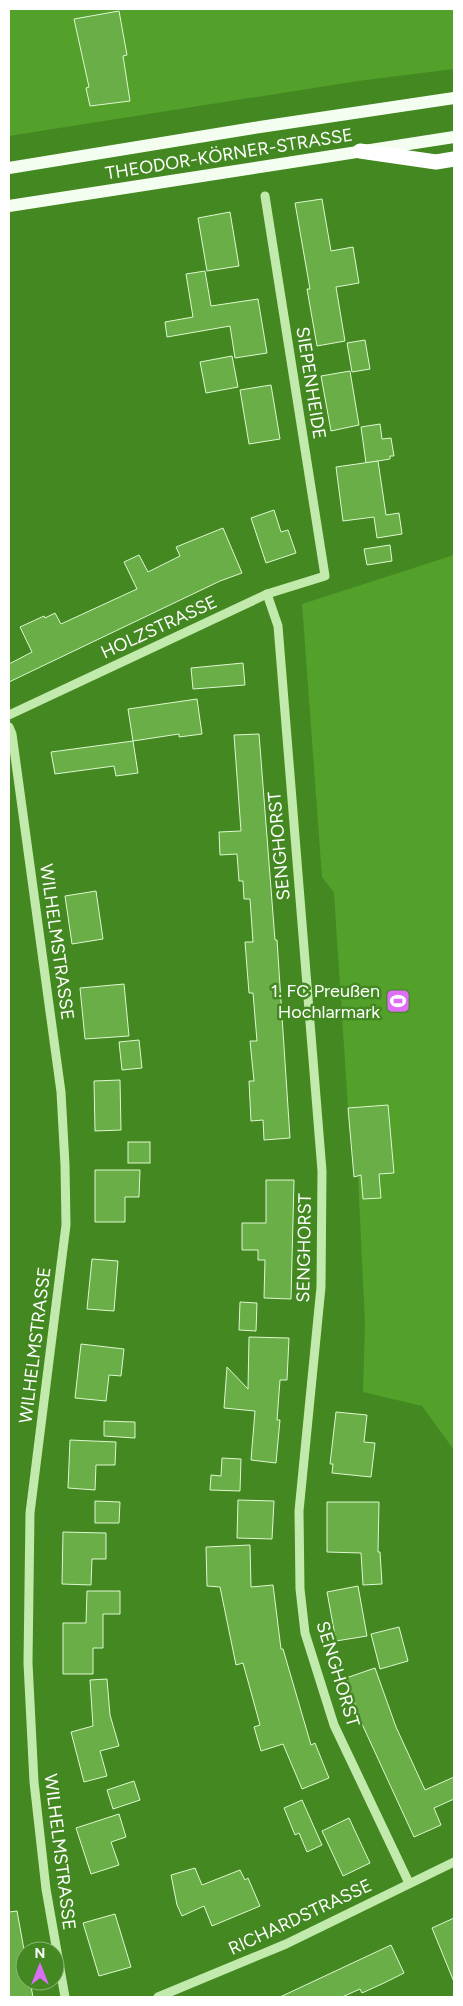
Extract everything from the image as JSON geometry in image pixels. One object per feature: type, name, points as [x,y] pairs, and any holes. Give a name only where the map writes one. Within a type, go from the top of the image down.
[{"type":"highway","points":[[360,151],[436,162],[454,159]]},
{"type":"main road","name":"THEODOR-KÖRNER-STRASSE","points":[[9,168],[454,98]]},
{"type":"main road","name":"THEODOR-KÖRNER-STRASSE","points":[[9,206],[454,137]]},
{"type":"street","name":"SIEPENHEIDE","points":[[265,196],[325,576]]},
{"type":"street","name":"HOLZSTRASSE","points":[[9,716],[268,594],[325,576]]},
{"type":"street","name":"SENGHORST","points":[[268,594],[278,626],[322,1171],[320,1287],[299,1511],[300,1589],[305,1633],[334,1725],[408,1883]]},
{"type":"street","name":"WILHELMSTRASSE","points":[[9,728],[12,734],[59,1083],[65,1165],[66,1225],[30,1513],[28,1663],[35,1792],[46,1889],[65,1997]]},
{"type":"street","name":"RICHARDSTRASSE","points":[[158,1997],[286,1944],[454,1862]]},
{"type":"green space","points":[[9,9],[454,9],[454,69],[358,81],[9,136]]},
{"type":"green space","name":"1. FC Preußen Hochlarmark","points":[[454,555],[454,1450],[422,1406],[363,1392],[365,1324],[358,1176],[348,1108],[334,893],[322,877],[302,604]]},
{"type":"building","points":[[119,11],[127,55],[123,56],[130,101],[90,106],[86,88],[89,87],[74,19]]},
{"type":"building","points":[[322,199],[331,251],[353,247],[359,283],[336,287],[345,341],[317,346],[307,289],[310,289],[295,203]]},
{"type":"building","points":[[230,212],[239,266],[207,271],[198,218]]},
{"type":"building","points":[[205,271],[211,306],[258,299],[267,353],[235,358],[230,326],[167,337],[165,322],[193,317],[186,274]]},
{"type":"building","points":[[365,340],[370,369],[352,372],[347,343]]},
{"type":"building","points":[[232,356],[238,387],[206,393],[200,362]]},
{"type":"building","points":[[350,371],[359,425],[331,431],[321,376]]},
{"type":"building","points":[[271,385],[280,439],[249,444],[240,390]]},
{"type":"building","points":[[380,424],[382,439],[391,438],[394,456],[390,456],[390,459],[366,463],[361,427]]},
{"type":"building","points":[[378,461],[386,515],[399,513],[402,534],[377,538],[374,517],[343,521],[336,467]]},
{"type":"building","points":[[274,510],[281,532],[288,530],[296,553],[266,563],[251,518]]},
{"type":"building","points":[[223,528],[242,573],[220,581],[9,682],[9,664],[32,652],[20,627],[55,613],[61,624],[137,589],[124,562],[139,555],[148,572],[180,556],[176,547]]},
{"type":"building","points":[[390,545],[392,561],[367,565],[364,549]]},
{"type":"building","points":[[243,663],[245,685],[193,689],[191,668]]},
{"type":"building","points":[[197,699],[202,734],[179,737],[179,734],[133,741],[128,709]]},
{"type":"building","points":[[259,734],[275,940],[277,940],[290,1138],[264,1140],[263,1120],[251,1121],[249,1081],[254,1081],[250,1041],[257,1041],[253,993],[249,993],[245,942],[253,942],[250,899],[244,899],[243,881],[239,881],[237,854],[220,855],[219,832],[241,831],[234,735]]},
{"type":"building","points":[[133,741],[138,773],[116,776],[114,766],[55,774],[51,752]]},
{"type":"building","points":[[96,891],[103,939],[72,944],[65,896]]},
{"type":"building","points":[[124,984],[129,1036],[85,1039],[80,988]]},
{"type":"building","points":[[139,1040],[142,1068],[122,1070],[119,1042]]},
{"type":"building","points":[[120,1080],[121,1130],[95,1131],[94,1081]]},
{"type":"building","points":[[388,1105],[394,1173],[379,1174],[381,1198],[363,1199],[361,1175],[354,1177],[348,1108]]},
{"type":"building","points":[[128,1142],[150,1142],[150,1163],[128,1163]]},
{"type":"building","points":[[95,1170],[140,1170],[139,1197],[125,1197],[125,1222],[95,1222]]},
{"type":"building","points":[[266,1180],[294,1180],[291,1299],[264,1298],[265,1260],[258,1260],[258,1250],[242,1250],[242,1223],[266,1223]]},
{"type":"building","points":[[92,1259],[118,1261],[114,1311],[87,1309]]},
{"type":"building","points":[[240,1302],[257,1303],[256,1331],[239,1330]]},
{"type":"building","points":[[249,1337],[289,1338],[287,1380],[280,1380],[277,1420],[280,1420],[276,1463],[251,1460],[255,1411],[224,1408],[227,1367],[248,1389]]},
{"type":"building","points":[[81,1344],[124,1349],[121,1376],[109,1375],[106,1401],[75,1398]]},
{"type":"building","points":[[336,1412],[367,1415],[364,1442],[375,1443],[371,1477],[332,1473],[333,1464],[330,1464]]},
{"type":"building","points":[[104,1421],[135,1422],[135,1438],[104,1436]]},
{"type":"building","points":[[70,1440],[116,1442],[115,1465],[96,1465],[95,1490],[68,1488]]},
{"type":"building","points":[[222,1458],[241,1459],[240,1491],[210,1490],[211,1475],[221,1476]]},
{"type":"building","points":[[238,1500],[274,1501],[272,1539],[237,1538]]},
{"type":"building","points":[[95,1501],[120,1502],[119,1523],[95,1523]]},
{"type":"building","points":[[327,1502],[379,1502],[378,1552],[380,1552],[382,1584],[363,1585],[361,1553],[327,1552]]},
{"type":"building","points":[[63,1532],[106,1533],[106,1559],[92,1559],[91,1585],[62,1584]]},
{"type":"building","points":[[250,1545],[251,1587],[273,1585],[281,1649],[283,1649],[311,1745],[315,1743],[329,1778],[302,1789],[283,1744],[261,1751],[254,1727],[260,1725],[243,1663],[236,1665],[220,1587],[207,1586],[206,1547]]},
{"type":"building","points":[[358,1586],[367,1636],[336,1641],[327,1592]]},
{"type":"building","points":[[87,1591],[120,1591],[120,1614],[103,1614],[103,1648],[93,1648],[93,1674],[63,1674],[63,1623],[86,1623]]},
{"type":"building","points":[[399,1627],[408,1661],[380,1669],[371,1634]]},
{"type":"building","points":[[375,1668],[396,1727],[425,1790],[454,1777],[454,1799],[434,1808],[441,1825],[414,1837],[362,1724],[346,1678]]},
{"type":"building","points":[[107,1679],[110,1715],[119,1746],[100,1751],[107,1776],[84,1782],[71,1732],[93,1726],[90,1680]]},
{"type":"building","points":[[134,1781],[140,1800],[113,1809],[107,1790]]},
{"type":"building","points":[[302,1800],[322,1845],[307,1852],[299,1833],[295,1835],[284,1808]]},
{"type":"building","points":[[119,1814],[126,1837],[111,1842],[119,1865],[91,1874],[76,1828]]},
{"type":"building","points":[[349,1818],[370,1863],[343,1876],[322,1831]]},
{"type":"building","points":[[195,1868],[202,1885],[240,1870],[245,1880],[248,1878],[260,1906],[212,1926],[204,1906],[182,1916],[177,1905],[171,1875]]},
{"type":"building","points":[[17,1911],[22,1941],[15,1941],[15,1991],[32,1991],[33,1997],[9,1997],[9,1912]]},
{"type":"building","points":[[115,1914],[131,1967],[99,1976],[83,1923]]},
{"type":"building","points":[[454,1918],[454,1982],[432,1928]]},
{"type":"building","points":[[391,1945],[404,1973],[384,1983],[362,1993],[360,1989],[342,1997],[280,1997]]},
{"type":"place","name":"1. FC Preußen Hochlarmark","points":[[398,1001]]}]
